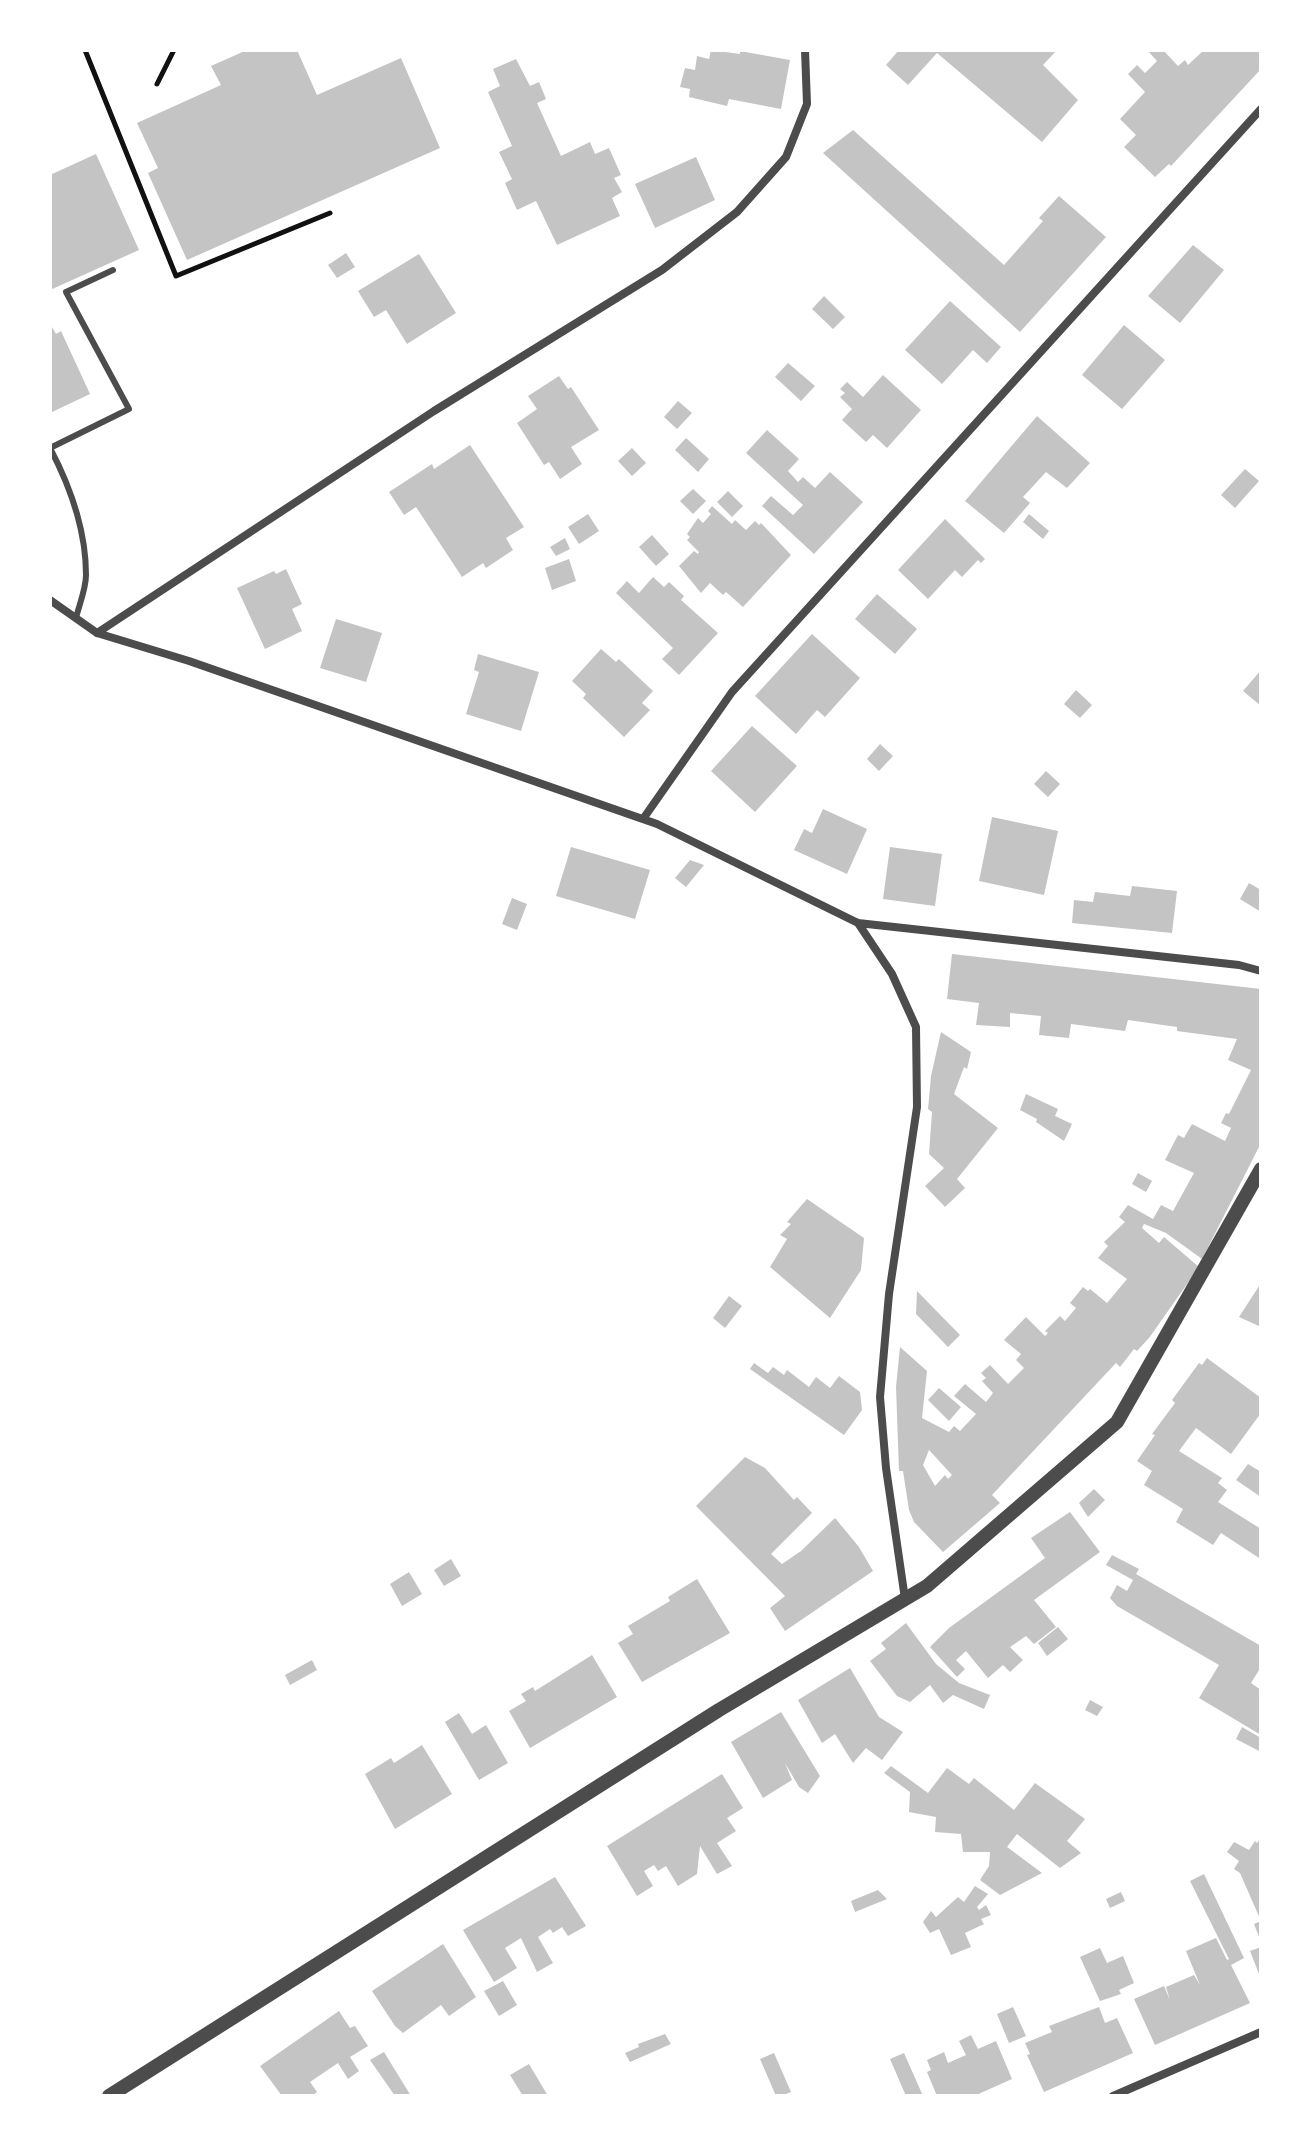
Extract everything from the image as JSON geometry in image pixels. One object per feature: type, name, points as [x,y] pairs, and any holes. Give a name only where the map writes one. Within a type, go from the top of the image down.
[{"type":"street","points":[[97,633],[434,411],[662,270],[737,212],[786,157],[807,104],[805,50]]},
{"type":"street","points":[[643,819],[732,692],[1261,109]]},
{"type":"street","points":[[50,600],[97,633],[189,661],[643,819],[858,923],[1239,965],[1261,971]]},
{"type":"street","points":[[858,923],[892,974],[916,1027],[917,1107],[889,1294],[880,1397],[886,1468],[905,1599]]},
{"type":"street","points":[[109,2096],[719,1710],[927,1586],[1117,1422],[1261,1169]]},
{"type":"street","points":[[1113,2096],[1261,2032]]},
{"type":"lane","points":[[76,618],[86,577],[79,518],[50,448],[129,409],[66,292],[113,270]]},
{"type":"path","points":[[85,50],[176,276],[330,213]]},
{"type":"path","points":[[157,84],[174,50]]},
{"type":"building","points":[[247,50],[297,50],[317,95],[401,58],[440,148],[187,260],[148,173],[158,168],[137,123],[221,85],[211,66]]},
{"type":"building","points":[[711,50],[740,54],[740,51],[790,60],[781,109],[729,99],[727,106],[689,97],[690,89],[680,87],[685,68],[695,70],[697,56],[709,59]]},
{"type":"building","points":[[899,50],[1057,50],[1043,65],[1078,100],[1042,142],[937,53],[908,85],[886,65]]},
{"type":"building","points":[[1147,50],[1163,50],[1178,66],[1185,60],[1188,65],[1204,50],[1257,50],[1261,55],[1261,69],[1171,166],[1169,164],[1155,177],[1124,147],[1136,135],[1120,119],[1145,92],[1128,74],[1137,65],[1145,73],[1157,61]]},
{"type":"building","points":[[516,59],[530,86],[539,82],[546,99],[537,103],[561,156],[590,142],[595,154],[609,148],[621,175],[614,178],[622,192],[612,198],[620,216],[557,245],[536,201],[517,210],[505,183],[512,179],[499,152],[512,146],[488,92],[500,86],[493,69]]},
{"type":"building","points":[[853,130],[1004,265],[1043,221],[1039,218],[1059,196],[1106,237],[1020,332],[823,153]]},
{"type":"building","points":[[96,154],[139,250],[50,290],[50,175]]},
{"type":"building","points":[[696,157],[715,200],[655,228],[635,184]]},
{"type":"building","points":[[1193,245],[1224,270],[1180,323],[1148,296]]},
{"type":"building","points":[[346,253],[355,267],[337,278],[328,265]]},
{"type":"building","points":[[419,254],[456,313],[407,344],[386,310],[374,317],[358,291]]},
{"type":"building","points":[[824,296],[845,317],[833,329],[812,309]]},
{"type":"building","points":[[950,301],[1001,347],[987,363],[973,350],[942,384],[905,350]]},
{"type":"building","points":[[1124,325],[1165,360],[1122,409],[1082,375]]},
{"type":"building","points":[[50,328],[56,334],[61,331],[90,394],[50,413]]},
{"type":"building","points":[[788,363],[815,386],[801,401],[775,377]]},
{"type":"building","points":[[883,375],[921,410],[887,448],[873,435],[866,442],[842,420],[852,409],[840,397],[845,393],[840,389],[847,382],[863,397]]},
{"type":"building","points":[[559,376],[568,389],[571,387],[599,430],[571,447],[582,464],[560,479],[549,462],[544,465],[517,423],[537,409],[528,396]]},
{"type":"building","points":[[678,401],[692,413],[677,429],[664,417]]},
{"type":"building","points":[[1037,416],[1090,463],[1067,488],[1046,472],[1023,497],[1030,503],[1004,533],[965,501]]},
{"type":"building","points":[[767,430],[799,459],[788,471],[798,482],[803,477],[815,488],[830,472],[863,502],[814,554],[762,506],[771,496],[793,515],[803,505],[746,453]]},
{"type":"building","points":[[686,438],[709,459],[698,472],[675,450]]},
{"type":"building","points":[[470,445],[524,527],[506,538],[513,550],[486,568],[483,563],[462,577],[416,507],[404,515],[389,492],[432,464],[434,469]]},
{"type":"building","points":[[632,448],[646,463],[632,476],[618,461]]},
{"type":"building","points":[[1245,469],[1259,481],[1235,508],[1221,495]]},
{"type":"building","points":[[693,489],[706,501],[693,514],[680,501]]},
{"type":"building","points":[[728,491],[743,506],[732,517],[717,502]]},
{"type":"building","points":[[712,506],[732,524],[735,520],[746,530],[755,521],[759,525],[761,523],[791,555],[743,607],[710,583],[701,593],[679,566],[694,551],[698,554],[687,540],[690,537],[687,534],[698,518],[703,523],[711,514],[708,511]]},
{"type":"building","points":[[588,514],[599,531],[579,544],[568,527]]},
{"type":"building","points":[[1029,514],[1049,531],[1043,539],[1023,522]]},
{"type":"building","points":[[945,519],[985,559],[981,563],[978,560],[962,577],[955,570],[928,599],[898,570]]},
{"type":"building","points":[[652,535],[669,554],[656,566],[639,547]]},
{"type":"building","points":[[565,538],[570,549],[556,556],[550,547]]},
{"type":"building","points":[[569,559],[576,581],[552,590],[545,568]]},
{"type":"building","points":[[286,569],[302,604],[292,609],[302,631],[265,649],[237,588],[274,571],[276,574]]},
{"type":"building","points":[[653,577],[664,587],[669,582],[684,596],[681,600],[718,633],[679,675],[662,659],[673,648],[616,593],[627,581],[639,593]]},
{"type":"building","points":[[877,594],[917,629],[895,654],[855,619]]},
{"type":"building","points":[[336,619],[382,633],[366,682],[320,668]]},
{"type":"building","points":[[812,634],[860,678],[825,717],[817,710],[796,734],[755,696]]},
{"type":"building","points":[[601,649],[616,662],[619,659],[653,691],[642,703],[650,710],[624,737],[583,698],[586,694],[572,681]]},
{"type":"building","points":[[478,654],[539,672],[521,731],[466,714],[479,672],[474,670]]},
{"type":"building","points":[[1261,670],[1261,706],[1243,691]]},
{"type":"building","points":[[1076,690],[1092,705],[1080,718],[1064,704]]},
{"type":"building","points":[[752,726],[797,766],[755,812],[711,771]]},
{"type":"building","points":[[880,744],[893,756],[879,771],[867,759]]},
{"type":"building","points":[[1046,771],[1060,784],[1048,797],[1034,784]]},
{"type":"building","points":[[823,809],[867,829],[847,874],[794,850],[804,829],[812,833]]},
{"type":"building","points":[[992,817],[1058,831],[1044,895],[979,881]]},
{"type":"building","points":[[571,847],[650,870],[635,919],[556,896]]},
{"type":"building","points":[[890,847],[942,854],[935,906],[883,899]]},
{"type":"building","points":[[690,860],[704,865],[686,887],[675,878]]},
{"type":"building","points":[[1249,883],[1261,890],[1261,912],[1240,899]]},
{"type":"building","points":[[1132,886],[1177,891],[1172,933],[1072,923],[1074,900],[1093,902],[1095,892],[1130,896]]},
{"type":"building","points":[[512,898],[527,904],[517,930],[502,924]]},
{"type":"building","points":[[952,954],[1261,989],[1261,1143],[1202,1259],[1166,1233],[1144,1224],[1142,1228],[1159,1243],[1164,1237],[1199,1267],[1149,1338],[1137,1351],[1134,1349],[1120,1367],[1116,1363],[992,1495],[1000,1503],[943,1552],[914,1522],[903,1471],[899,1471],[896,1387],[900,1347],[927,1371],[922,1418],[949,1432],[954,1426],[960,1431],[976,1414],[954,1396],[965,1384],[986,1402],[993,1393],[982,1381],[986,1378],[981,1373],[990,1365],[1008,1384],[1024,1368],[1016,1360],[1021,1354],[1004,1340],[1026,1317],[1045,1336],[1048,1333],[1045,1331],[1060,1316],[1065,1321],[1076,1308],[1070,1303],[1083,1287],[1107,1303],[1127,1279],[1098,1258],[1108,1246],[1104,1242],[1125,1222],[1119,1217],[1128,1205],[1153,1219],[1161,1205],[1173,1211],[1194,1173],[1165,1160],[1178,1135],[1184,1138],[1192,1124],[1225,1141],[1231,1128],[1221,1123],[1226,1113],[1229,1114],[1251,1070],[1228,1060],[1237,1039],[1177,1031],[1177,1027],[1128,1020],[1125,1031],[1071,1024],[1069,1038],[1039,1035],[1041,1016],[1010,1013],[1010,1027],[976,1025],[979,1003],[947,999]],"holes":[[[929,1450],[952,1475],[948,1479],[945,1475],[935,1486],[923,1465]]]},
{"type":"building","points":[[941,1032],[971,1052],[967,1069],[964,1067],[954,1094],[998,1128],[957,1179],[965,1188],[945,1207],[925,1186],[944,1168],[929,1154],[932,1112],[928,1109],[931,1076]]},
{"type":"building","points":[[1026,1094],[1058,1109],[1055,1116],[1072,1124],[1064,1141],[1036,1122],[1037,1119],[1020,1110]]},
{"type":"building","points":[[1138,1173],[1152,1181],[1146,1192],[1132,1184]]},
{"type":"building","points":[[807,1199],[864,1238],[861,1270],[830,1318],[770,1267],[787,1239],[780,1235],[791,1224],[787,1222]]},
{"type":"building","points":[[1261,1283],[1261,1327],[1239,1317]]},
{"type":"building","points":[[917,1291],[960,1335],[948,1347],[916,1314]]},
{"type":"building","points":[[729,1296],[742,1306],[725,1328],[713,1318]]},
{"type":"building","points":[[1207,1358],[1261,1398],[1261,1413],[1231,1454],[1196,1428],[1179,1451],[1222,1478],[1218,1483],[1227,1490],[1218,1502],[1261,1529],[1259,1558],[1221,1533],[1213,1545],[1176,1522],[1183,1509],[1144,1485],[1152,1471],[1137,1461],[1175,1403],[1172,1400],[1199,1363],[1202,1365]]},
{"type":"building","points":[[754,1363],[768,1373],[773,1367],[784,1375],[787,1370],[809,1387],[816,1377],[830,1388],[839,1376],[860,1392],[862,1410],[844,1435],[750,1369]]},
{"type":"building","points":[[939,1388],[961,1407],[949,1421],[928,1400]]},
{"type":"building","points":[[745,1457],[765,1468],[794,1500],[797,1497],[812,1513],[771,1554],[782,1564],[801,1551],[835,1518],[859,1547],[873,1571],[785,1631],[770,1608],[785,1596],[696,1506]]},
{"type":"building","points":[[1248,1464],[1261,1472],[1261,1497],[1236,1480]]},
{"type":"building","points":[[1094,1489],[1105,1500],[1088,1517],[1079,1503]]},
{"type":"building","points":[[1070,1512],[1100,1552],[1034,1600],[1056,1627],[1034,1644],[1026,1636],[1010,1647],[1023,1660],[1010,1672],[1003,1665],[988,1678],[966,1651],[956,1660],[965,1669],[957,1677],[930,1647],[949,1628],[1045,1558],[1031,1538]]},
{"type":"building","points":[[1112,1555],[1139,1569],[1136,1574],[1261,1646],[1261,1667],[1251,1683],[1261,1690],[1261,1735],[1199,1698],[1219,1665],[1117,1606],[1110,1598],[1117,1585],[1127,1591],[1133,1580],[1106,1565]]},
{"type":"building","points":[[451,1559],[461,1576],[444,1586],[434,1570]]},
{"type":"building","points":[[409,1572],[422,1594],[402,1606],[390,1584]]},
{"type":"building","points":[[697,1579],[730,1633],[642,1682],[618,1643],[633,1634],[628,1626],[670,1601],[668,1597]]},
{"type":"building","points":[[906,1623],[936,1664],[959,1683],[990,1695],[984,1709],[953,1695],[943,1703],[930,1685],[910,1702],[897,1696],[870,1661],[886,1649],[881,1643]]},
{"type":"building","points":[[1058,1627],[1068,1639],[1047,1656],[1038,1643]]},
{"type":"building","points":[[592,1655],[617,1697],[530,1748],[509,1711],[526,1701],[521,1694],[533,1687],[535,1691]]},
{"type":"building","points":[[312,1660],[317,1670],[290,1685],[285,1675]]},
{"type":"building","points":[[850,1668],[879,1717],[903,1732],[882,1760],[866,1748],[853,1763],[835,1734],[822,1743],[798,1700]]},
{"type":"building","points":[[1090,1700],[1103,1707],[1097,1716],[1085,1710]]},
{"type":"building","points":[[781,1712],[820,1776],[808,1793],[799,1787],[785,1763],[792,1780],[763,1798],[731,1742]]},
{"type":"building","points":[[459,1713],[472,1734],[486,1725],[508,1763],[479,1780],[445,1722]]},
{"type":"building","points":[[1242,1727],[1261,1738],[1261,1752],[1236,1739]]},
{"type":"building","points":[[422,1745],[452,1794],[395,1829],[365,1774],[391,1758],[394,1763]]},
{"type":"building","points":[[891,1766],[928,1793],[947,1768],[969,1784],[974,1778],[1014,1810],[1035,1783],[1085,1819],[1067,1841],[1081,1853],[1060,1868],[1017,1834],[1007,1847],[1042,1873],[1000,1895],[980,1880],[989,1866],[990,1852],[963,1852],[961,1834],[935,1832],[936,1817],[909,1812],[910,1792],[884,1773]]},
{"type":"building","points":[[722,1774],[743,1808],[727,1818],[736,1831],[717,1843],[732,1866],[717,1874],[700,1846],[697,1874],[678,1886],[666,1866],[658,1871],[654,1865],[644,1871],[653,1886],[637,1896],[607,1846]]},
{"type":"building","points":[[1261,1838],[1261,1921],[1240,1873],[1234,1869],[1239,1861],[1227,1852],[1234,1842],[1249,1850]]},
{"type":"building","points":[[1204,1874],[1244,1958],[1231,1965],[1250,2003],[1155,2045],[1134,1999],[1164,1986],[1170,2000],[1166,1987],[1194,1975],[1200,1985],[1186,1951],[1216,1938],[1229,1959],[1190,1881]]},
{"type":"building","points":[[555,1877],[586,1926],[568,1936],[562,1927],[553,1933],[550,1929],[538,1937],[553,1963],[537,1972],[521,1938],[505,1948],[517,1968],[494,1982],[463,1930]]},
{"type":"building","points":[[975,1886],[988,1894],[977,1907],[979,1910],[986,1905],[991,1915],[981,1919],[984,1924],[965,1933],[971,1947],[951,1955],[939,1929],[930,1933],[923,1922],[931,1911],[936,1917],[958,1897],[964,1902]]},
{"type":"building","points":[[878,1890],[887,1899],[855,1912],[851,1901]]},
{"type":"building","points":[[1121,1892],[1125,1901],[1110,1908],[1106,1899]]},
{"type":"building","points":[[1261,1921],[1261,1942],[1254,1924]]},
{"type":"building","points":[[443,1944],[476,1997],[449,2016],[441,2005],[403,2033],[372,1991]]},
{"type":"building","points":[[1261,1947],[1261,1979],[1250,1951]]},
{"type":"building","points":[[1100,1948],[1107,1963],[1123,1956],[1134,1983],[1119,1990],[1121,1994],[1100,2001],[1080,1957]]},
{"type":"building","points":[[503,1981],[517,2005],[499,2016],[484,1991]]},
{"type":"building","points":[[1013,2007],[1026,2036],[1009,2043],[997,2014]]},
{"type":"building","points":[[1099,2007],[1105,2023],[1117,2018],[1133,2053],[1044,2092],[1027,2055],[1030,2054],[1025,2043],[1052,2032],[1049,2026]]},
{"type":"building","points":[[339,2011],[350,2028],[355,2026],[368,2046],[350,2057],[359,2071],[348,2079],[338,2063],[310,2082],[317,2092],[312,2096],[282,2096],[260,2066]]},
{"type":"building","points":[[665,2034],[671,2044],[630,2062],[625,2053],[639,2047],[638,2044]]},
{"type":"building","points":[[971,2035],[978,2049],[996,2041],[1012,2079],[974,2096],[937,2096],[927,2072],[931,2070],[927,2060],[944,2052],[948,2063],[966,2055],[959,2041]]},
{"type":"building","points":[[384,2052],[411,2096],[395,2096],[370,2060]]},
{"type":"building","points":[[774,2053],[791,2092],[781,2096],[776,2096],[760,2059]]},
{"type":"building","points":[[904,2053],[923,2096],[906,2096],[890,2059]]},
{"type":"building","points":[[529,2064],[548,2096],[523,2096],[510,2075]]}]
